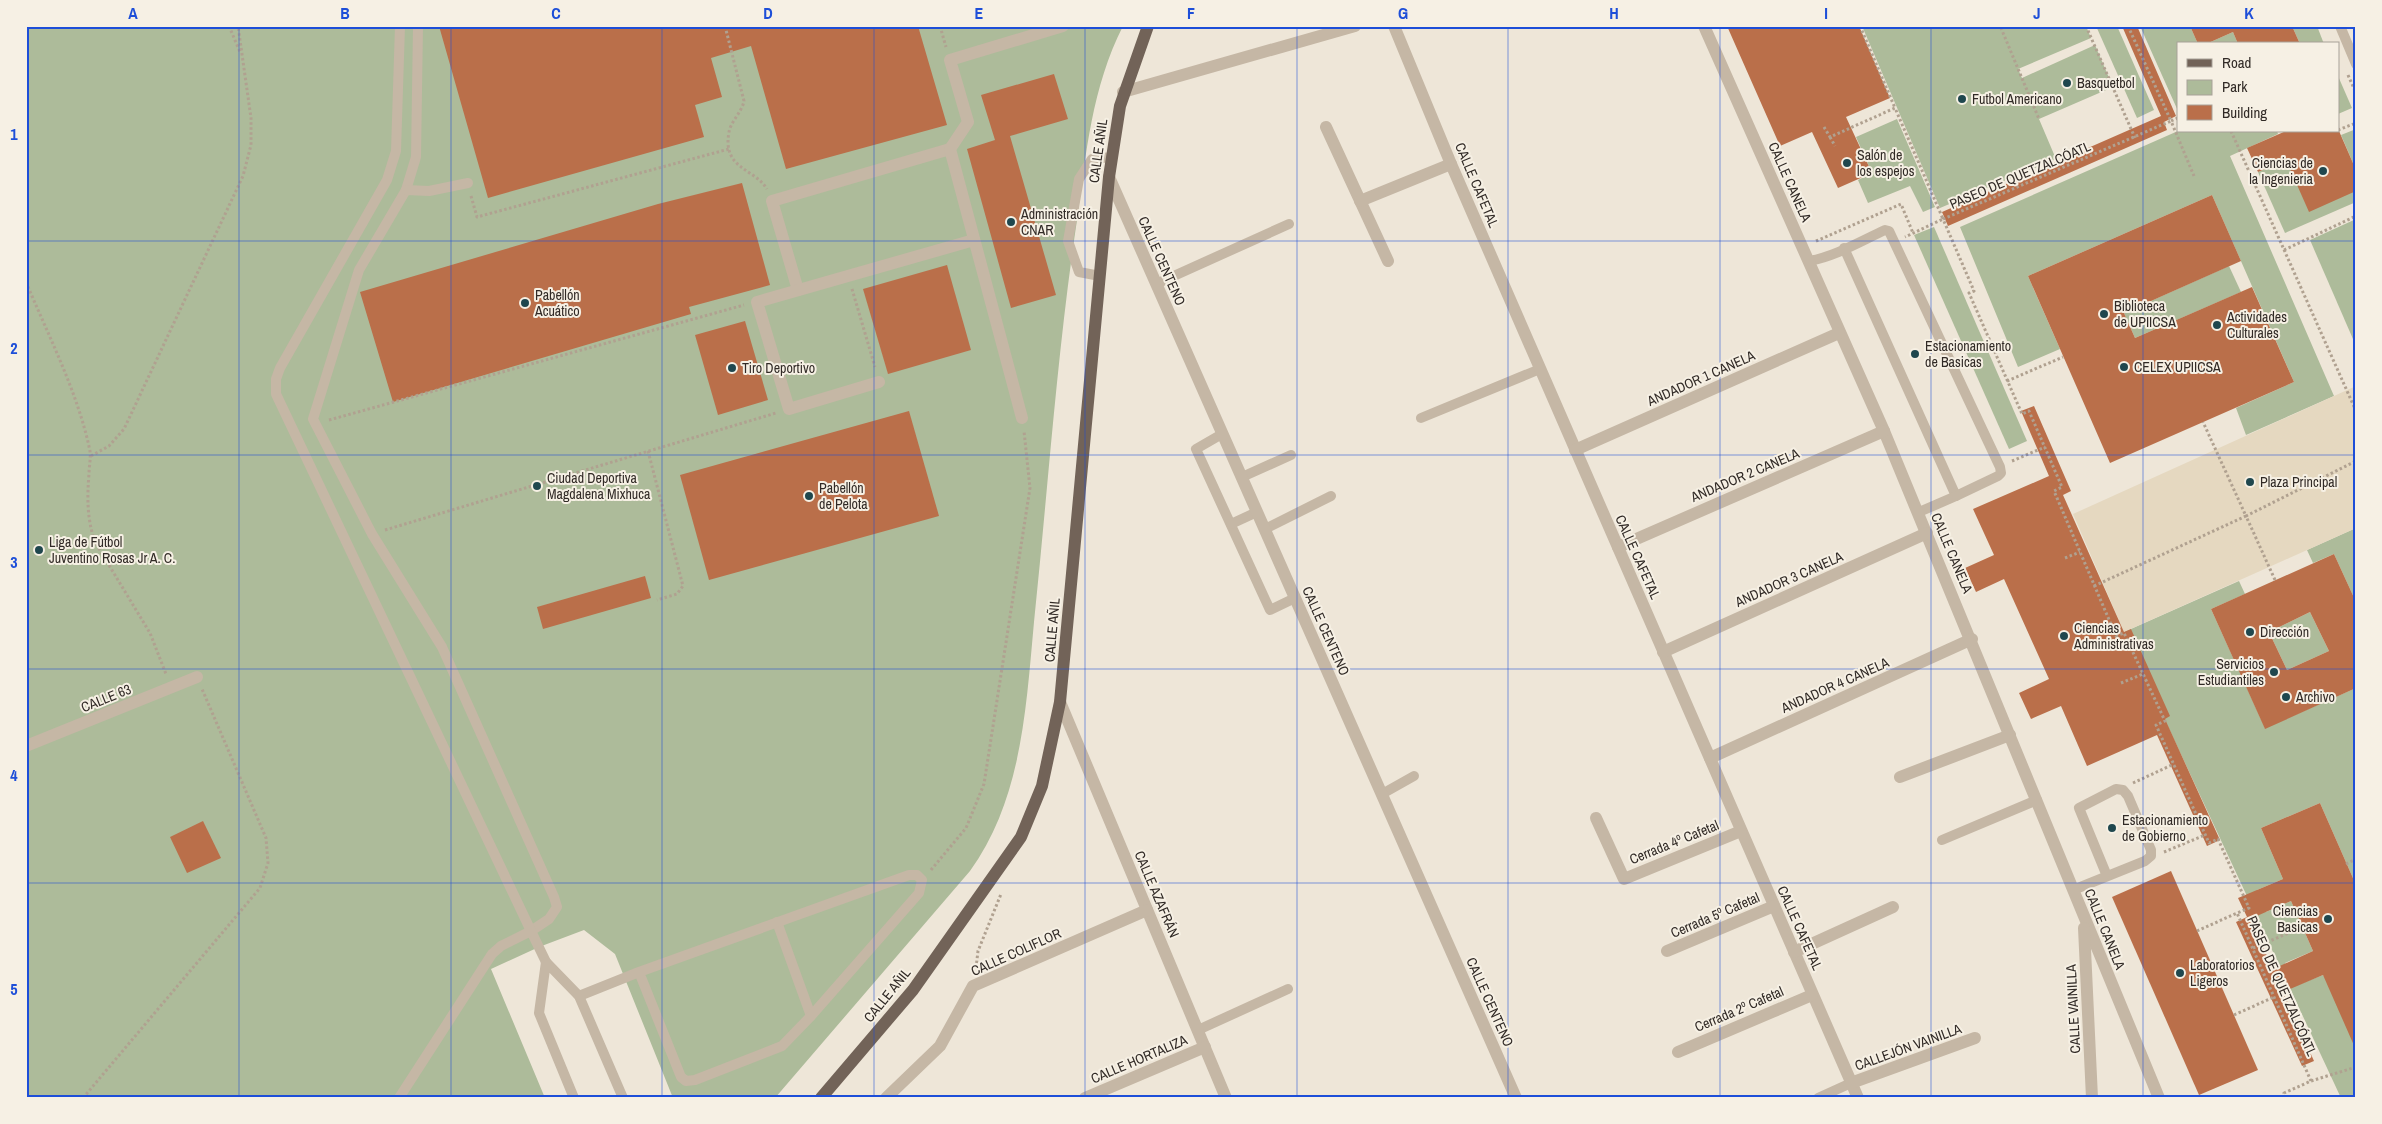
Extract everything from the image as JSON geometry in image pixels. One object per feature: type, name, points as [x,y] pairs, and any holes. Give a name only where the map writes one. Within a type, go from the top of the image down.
[{"type":"main road","name":"CALLE AÑIL","points":[[821,1098],[913,990],[1021,837],[1042,786],[1060,702],[1109,177],[1123,92],[1148,26]]},
{"type":"street","points":[[798,290],[772,201],[950,149],[968,122],[950,60],[1063,26]]},
{"type":"street","points":[[1123,92],[1354,26]]},
{"type":"street","name":"CALLE CAFETAL","points":[[1394,26],[1451,164],[1858,1098]]},
{"type":"street","name":"CALLE CANELA","points":[[1704,26],[1810,261],[1839,333],[1919,512],[2159,1098]]},
{"type":"street","points":[[1326,127],[1388,261]]},
{"type":"street","points":[[950,149],[1022,418]]},
{"type":"street","points":[[1360,201],[1451,164]]},
{"type":"street","name":"CALLE CENTENO","points":[[1109,177],[1516,1098]]},
{"type":"street","points":[[879,382],[789,408],[757,302],[974,240]]},
{"type":"street","name":"ANDADOR 1 CANELA","points":[[1576,450],[1839,333]]},
{"type":"street","name":"ANDADOR 2 CANELA","points":[[1618,547],[1884,431]]},
{"type":"street","name":"ANDADOR 3 CANELA","points":[[1663,652],[1927,533]]},
{"type":"street","name":"ANDADOR 4 CANELA","points":[[1710,758],[1972,640]]},
{"type":"street","name":"CALLE 63","points":[[26,746],[196,677]]},
{"type":"street","name":"CALLE AZAFRÁN","points":[[1060,702],[1226,1098]]},
{"type":"street","points":[[1900,777],[2010,735]]},
{"type":"street","name":"Cerrada 4º Cafetal","points":[[1596,818],[1624,879],[1741,831]]},
{"type":"street","name":"Cerrada 5º Cafetal","points":[[1667,951],[1774,906]]},
{"type":"street","points":[[1794,952],[1893,907]]},
{"type":"street","name":"CALLE COLIFLOR","points":[[892,1096],[940,1046],[973,986],[1147,910]]},
{"type":"street","name":"CALLE VAINILLA","points":[[2084,918],[2092,1098]]},
{"type":"street","name":"Cerrada 2º Cafetal","points":[[1678,1052],[1812,995]]},
{"type":"street","name":"CALLEJÓN VAINILLA","points":[[1851,1083],[1975,1038]]},
{"type":"street","name":"CALLE HORTALIZA","points":[[1085,1098],[1205,1047]]},
{"type":"lane","points":[[400,26],[396,151],[388,180],[280,368],[276,379],[276,394],[546,962],[579,996],[623,1098]]},
{"type":"lane","points":[[399,1098],[492,954],[501,946],[531,931],[549,919],[556,907],[554,897],[442,647],[372,534],[315,424],[314,412],[359,270],[406,190],[416,157],[418,26]]},
{"type":"lane","points":[[2340,26],[2356,64]]},
{"type":"lane","points":[[1100,276],[1080,272],[1068,241],[1079,179],[1092,160],[1112,157]]},
{"type":"lane","points":[[406,190],[429,191],[468,183]]},
{"type":"lane","points":[[1156,284],[1289,224]]},
{"type":"lane","points":[[1810,261],[1822,259],[1885,230],[1893,235],[2000,466],[2001,473],[1998,476],[1919,512]]},
{"type":"lane","points":[[1844,248],[1956,496]]},
{"type":"lane","points":[[1421,418],[1540,369]]},
{"type":"lane","points":[[1222,434],[1196,449],[1270,610],[1295,598]]},
{"type":"lane","points":[[1242,477],[1291,455]]},
{"type":"lane","points":[[1265,529],[1331,496]]},
{"type":"lane","points":[[1231,524],[1257,512]]},
{"type":"lane","points":[[1382,794],[1414,776]]},
{"type":"lane","points":[[2073,890],[2107,876],[2145,860],[2151,856],[2135,814],[2123,790],[2116,789],[2079,808],[2107,876]]},
{"type":"lane","points":[[1942,840],[2036,800]]},
{"type":"lane","points":[[579,996],[639,972],[909,875],[917,875],[922,880],[919,893],[811,1016],[782,1046],[695,1080],[686,1080],[678,1072],[639,972]]},
{"type":"lane","points":[[777,922],[811,1016]]},
{"type":"lane","points":[[546,962],[539,1012],[574,1098]]},
{"type":"lane","points":[[1198,1030],[1288,989]]},
{"type":"lane","points":[[1818,1098],[1851,1083]]},
{"type":"path","points":[[229,26],[241,55]]},
{"type":"path","points":[[91,456],[109,446],[124,429],[243,176],[251,145],[251,118],[238,26]]},
{"type":"path","points":[[725,26],[744,101],[743,107],[729,131],[729,149],[736,163],[748,174],[762,181],[772,201]]},
{"type":"path","points":[[940,26],[950,60]]},
{"type":"path","points":[[1860,26],[1943,220],[1913,233]]},
{"type":"path","points":[[2006,26],[2001,28],[2039,119]]},
{"type":"path","points":[[2086,26],[2135,138]]},
{"type":"path","points":[[2128,26],[2194,176]]},
{"type":"path","points":[[1830,137],[1896,108]]},
{"type":"path","name":"PASEO DE QUETZALCÓATL","points":[[2177,118],[1943,220],[1974,291],[1969,293],[2007,381],[2022,414],[2029,411],[2062,487],[2054,490],[2116,636],[2124,633],[2165,722],[2156,725],[2209,844],[2218,839],[2249,908],[2237,913],[2311,1081]]},
{"type":"path","points":[[2340,129],[2356,123]]},
{"type":"path","points":[[1824,127],[1835,146]]},
{"type":"path","points":[[2231,132],[2356,411]]},
{"type":"path","points":[[468,183],[477,216],[729,149]]},
{"type":"path","points":[[2284,250],[2356,216]]},
{"type":"path","points":[[848,276],[879,382]]},
{"type":"path","points":[[26,282],[81,415],[91,456],[87,508],[89,526],[95,542],[150,633],[159,652],[170,688]]},
{"type":"path","points":[[315,424],[757,302]]},
{"type":"path","points":[[2007,381],[2063,357]]},
{"type":"path","points":[[372,534],[789,408]]},
{"type":"path","points":[[922,880],[966,828],[984,784],[1030,488],[1022,418]]},
{"type":"path","points":[[2203,422],[2275,580]]},
{"type":"path","points":[[2000,466],[2044,447]]},
{"type":"path","points":[[648,452],[683,586],[677,594],[658,600]]},
{"type":"path","points":[[2094,586],[2246,516],[2356,462]]},
{"type":"path","points":[[2065,558],[2080,552]]},
{"type":"path","points":[[2120,684],[2143,674]]},
{"type":"path","points":[[83,1098],[260,888],[268,863],[266,838],[196,677]]},
{"type":"path","points":[[2123,790],[2141,778],[2174,764]]},
{"type":"path","points":[[2151,856],[2205,835]]},
{"type":"path","points":[[2346,864],[2356,859]]},
{"type":"path","points":[[973,986],[978,952],[1002,891]]},
{"type":"path","points":[[2197,931],[2237,913]]},
{"type":"path","points":[[2253,948],[2303,927]]},
{"type":"path","points":[[2234,1015],[2274,997]]},
{"type":"path","points":[[2286,1098],[2284,1093],[2311,1081],[2356,1067]]},
{"type":"green space","name":"Ciudad Deportiva Magdalena Mixhuca","points":[[26,26],[1123,26],[1112,49],[1097,97],[1084,170],[1058,370],[1024,720],[1011,783],[1001,814],[987,843],[970,871],[775,1098],[673,1098],[615,954],[584,930],[539,947],[491,969],[545,1098],[26,1098]]},
{"type":"green space","name":"Futbol Americano","points":[[1862,26],[2086,26],[2091,38],[2018,69],[2022,78],[2095,45],[2113,87],[2039,119],[2056,159],[1940,208]]},
{"type":"green space","points":[[2096,26],[2117,26],[2154,110],[2137,118]]},
{"type":"green space","points":[[2140,26],[2190,26],[2197,42],[2177,42],[2177,109]]},
{"type":"green space","points":[[2292,26],[2317,26],[2323,42],[2299,42]]},
{"type":"green space","points":[[2233,32],[2237,42],[2210,42]]},
{"type":"green space","points":[[2340,81],[2352,108],[2340,113]]},
{"type":"green space","points":[[1897,119],[1935,207],[1923,212],[1910,186],[1868,203],[1858,180],[1872,173],[1856,137]]},
{"type":"green space","points":[[2356,129],[2356,170],[2341,135]]},
{"type":"green space","points":[[2177,131],[2277,132],[2278,134],[2230,156],[2334,396],[2246,435],[2236,408],[2294,382],[2212,195],[2028,276],[2060,349],[2018,367],[1960,227]]},
{"type":"green space","points":[[2286,160],[2356,191],[2356,202],[2285,233],[2258,172]]},
{"type":"green space","points":[[2356,219],[2356,346],[2310,240]]},
{"type":"green space","points":[[1934,227],[2027,441],[2009,449],[1914,235]]},
{"type":"green space","points":[[2229,266],[2241,292],[2135,338],[2124,313]]},
{"type":"green space","points":[[2356,528],[2356,602],[2334,554],[2313,563],[2307,550]]},
{"type":"green space","points":[[2239,581],[2245,594],[2211,609],[2265,728],[2356,688],[2356,885],[2320,803],[2261,828],[2283,879],[2257,890],[2266,912],[2291,901],[2313,951],[2285,963],[2295,986],[2323,975],[2356,1023],[2356,1098],[2341,1098],[2124,632]]},
{"type":"green space","points":[[2310,612],[2329,651],[2287,670],[2269,632]]},
{"type":"shaded area","name":"Plaza Principal","points":[[2356,386],[2356,528],[2124,632],[2073,514]]},
{"type":"building","points":[[439,26],[918,26],[947,125],[786,169],[751,46],[711,58],[722,97],[695,105],[704,137],[488,198]]},
{"type":"building","points":[[1727,26],[1859,26],[1890,98],[1846,117],[1872,173],[1838,188],[1812,132],[1780,146]]},
{"type":"building","points":[[2122,26],[2137,26],[2176,116],[2164,122],[2167,130],[1948,226],[1942,212],[2161,116]]},
{"type":"building","points":[[2190,26],[2292,26],[2299,42],[2237,42],[2233,32],[2210,42],[2197,42]]},
{"type":"building","name":"Administración CNAR","points":[[1054,74],[1068,119],[1010,136],[1056,295],[1011,308],[967,149],[995,140],[981,95]]},
{"type":"building","name":"Ciencias de la Ingenieria","points":[[2284,132],[2339,132],[2356,170],[2356,191],[2309,212],[2286,160],[2258,172],[2247,148]]},
{"type":"building","name":"Pabellón Acuático","points":[[742,183],[770,285],[689,307],[691,314],[393,402],[360,292],[658,204]]},
{"type":"building","name":"Actividades Culturales","points":[[2212,195],[2241,261],[2124,313],[2135,338],[2252,287],[2294,382],[2110,463],[2028,276]]},
{"type":"building","points":[[947,265],[971,350],[888,374],[863,289]]},
{"type":"building","name":"Tiro Deportivo","points":[[745,321],[768,400],[718,415],[695,335]]},
{"type":"building","name":"Ciencias Administrativas","points":[[2034,406],[2071,491],[2063,495],[2124,632],[2131,629],[2170,716],[2165,719],[2220,840],[2207,846],[2157,735],[2087,766],[2061,706],[2031,719],[2019,693],[2049,679],[2004,579],[1976,592],[1965,568],[1994,555],[1973,509],[2049,476],[2021,411]]},
{"type":"building","name":"Pabellón de Pelota","points":[[909,411],[939,516],[709,580],[680,475]]},
{"type":"building","points":[[2334,554],[2356,602],[2356,688],[2265,729],[2211,609]],"holes":[[[2310,612],[2329,651],[2287,670],[2269,632]]]},
{"type":"building","points":[[645,576],[651,598],[543,629],[537,607]]},
{"type":"building","name":"Ciencias Basicas","points":[[2320,803],[2356,885],[2356,1050],[2323,975],[2283,992],[2314,1061],[2302,1066],[2236,922],[2247,917],[2238,898],[2283,879],[2261,828]],"holes":[[[2291,901],[2313,951],[2273,969],[2250,919]]]},
{"type":"building","points":[[203,821],[221,858],[187,873],[170,837]]},
{"type":"building","name":"Laboratorios Ligeros","points":[[2171,871],[2258,1070],[2199,1095],[2112,897]]},
{"type":"place","name":"Basquetbol","points":[[2067,83]]},
{"type":"place","name":"Futbol Americano","points":[[1962,99]]},
{"type":"place","name":"Salón de los espejos","points":[[1847,163]]},
{"type":"place","name":"Ciencias de la Ingenieria","points":[[2323,171]]},
{"type":"place","name":"Administración CNAR","points":[[1011,222]]},
{"type":"place","name":"Pabellón Acuático","points":[[525,303]]},
{"type":"place","name":"Biblioteca de UPIICSA","points":[[2104,314]]},
{"type":"place","name":"Actividades Culturales","points":[[2217,325]]},
{"type":"place","name":"Estacionamiento de Basicas","points":[[1915,354]]},
{"type":"place","name":"CELEX UPIICSA","points":[[2124,367]]},
{"type":"place","name":"Tiro Deportivo","points":[[732,368]]},
{"type":"place","name":"Plaza Principal","points":[[2250,482]]},
{"type":"place","name":"Ciudad Deportiva Magdalena Mixhuca","points":[[537,486]]},
{"type":"place","name":"Pabellón de Pelota","points":[[809,496]]},
{"type":"place","name":"Liga de Fútbol Juventino Rosas Jr A. C.","points":[[39,550]]},
{"type":"place","name":"Dirección","points":[[2250,632]]},
{"type":"place","name":"Ciencias Administrativas","points":[[2064,636]]},
{"type":"place","name":"Servicios Estudiantiles","points":[[2274,672]]},
{"type":"place","name":"Archivo","points":[[2286,697]]},
{"type":"place","name":"Estacionamiento de Gobierno","points":[[2112,828]]},
{"type":"place","name":"Ciencias Basicas","points":[[2328,919]]},
{"type":"place","name":"Laboratorios Ligeros","points":[[2180,973]]}]
